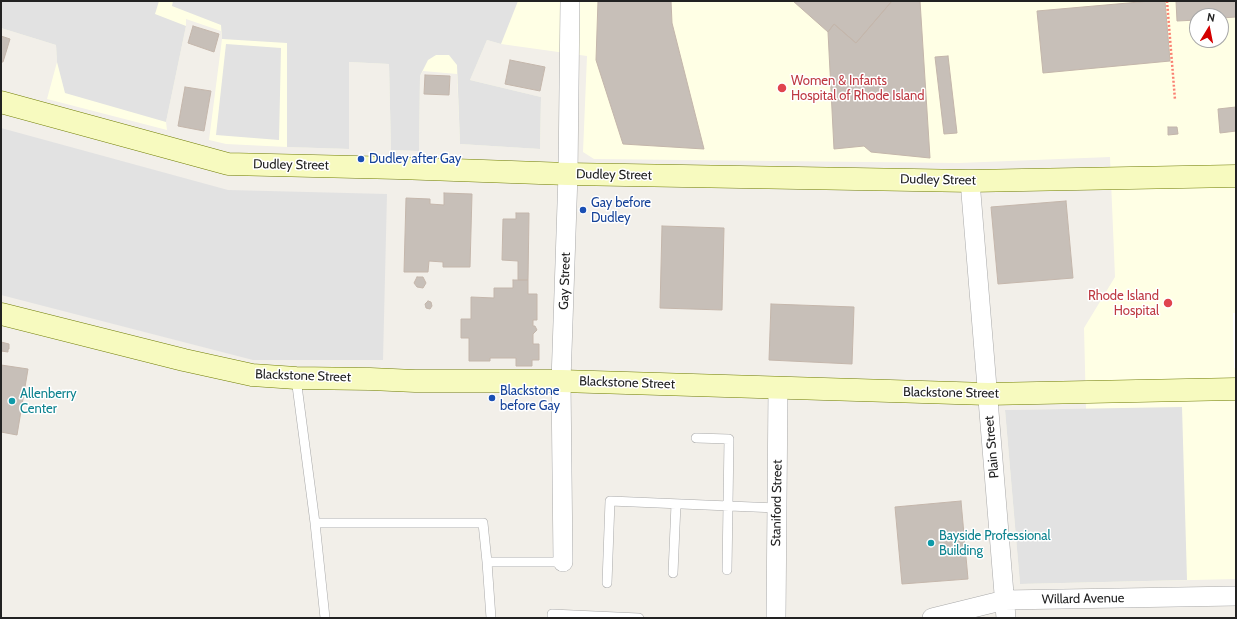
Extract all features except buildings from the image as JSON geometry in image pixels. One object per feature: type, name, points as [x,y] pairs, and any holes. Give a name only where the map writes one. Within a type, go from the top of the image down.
[{"type":"street","name":"Gay Street","points":[[562,562],[561,381],[568,174],[570,1]]},
{"type":"street","name":"Dudley Street","points":[[1,102],[228,164],[568,174],[970,181],[1236,176]]},
{"type":"street","name":"Plain Street","points":[[970,181],[1005,609]]},
{"type":"street","name":"Blackstone Street","points":[[1,314],[184,360],[252,375],[296,378],[416,381],[561,381],[988,394],[1236,389]]},
{"type":"street","name":"Staniford Street","points":[[776,618],[778,388]]},
{"type":"street","name":"Willard Avenue","points":[[932,618],[1005,609],[1236,596]]},
{"type":"lane","points":[[296,378],[315,523],[325,618]]},
{"type":"lane","points":[[696,438],[729,439],[727,570]]},
{"type":"lane","points":[[606,583],[610,500],[777,508]]},
{"type":"lane","points":[[673,573],[676,504]]},
{"type":"lane","points":[[315,523],[483,523],[492,618]]},
{"type":"lane","points":[[487,562],[562,562]]},
{"type":"lane","points":[[552,618],[552,614],[639,618]]},
{"type":"path","points":[[1166,1],[1175,100]]},
{"type":"shaded area","points":[[1,1],[1236,1],[1236,579],[1020,584],[1005,410],[1086,409],[1084,328],[1115,277],[1110,157],[959,163],[594,159],[583,152],[587,56],[501,44],[487,40],[470,80],[541,97],[540,149],[460,144],[457,74],[423,71],[420,76],[419,151],[391,150],[389,64],[349,62],[349,149],[226,144],[209,140],[222,39],[221,31],[186,19],[186,26],[166,122],[167,130],[47,99],[57,62],[56,45],[1,28]]},
{"type":"shaded area","points":[[1,1],[159,1],[155,14],[186,26],[166,122],[65,93],[57,62],[56,45],[1,28]]},
{"type":"shaded area","points":[[173,1],[518,1],[501,44],[487,40],[470,80],[541,97],[540,149],[460,144],[457,65],[449,55],[436,55],[428,60],[420,76],[419,151],[391,150],[389,64],[349,62],[349,149],[287,147],[287,43],[222,39],[221,25],[172,6]]},
{"type":"shaded area","points":[[226,44],[281,48],[279,140],[216,135]]},
{"type":"shaded area","points":[[1,128],[228,190],[387,194],[383,360],[253,360],[1,295]]},
{"type":"shaded area","points":[[1182,407],[1187,580],[1020,584],[1005,410]]},
{"type":"pier","points":[[1233,313],[1236,313],[1236,368],[1234,368]]},
{"type":"place","name":"Women & Infants Hospital of Rhode Island","points":[[782,88]]},
{"type":"place","name":"Dudley after Gay","points":[[361,159]]},
{"type":"place","name":"Gay before Dudley","points":[[583,210]]},
{"type":"place","name":"Rhode Island Hospital","points":[[1168,303]]},
{"type":"place","name":"Blackstone before Gay","points":[[492,398]]},
{"type":"place","name":"Allenberry Center","points":[[12,401]]},
{"type":"place","name":"Bayside Professional Building","points":[[931,543]]}]
